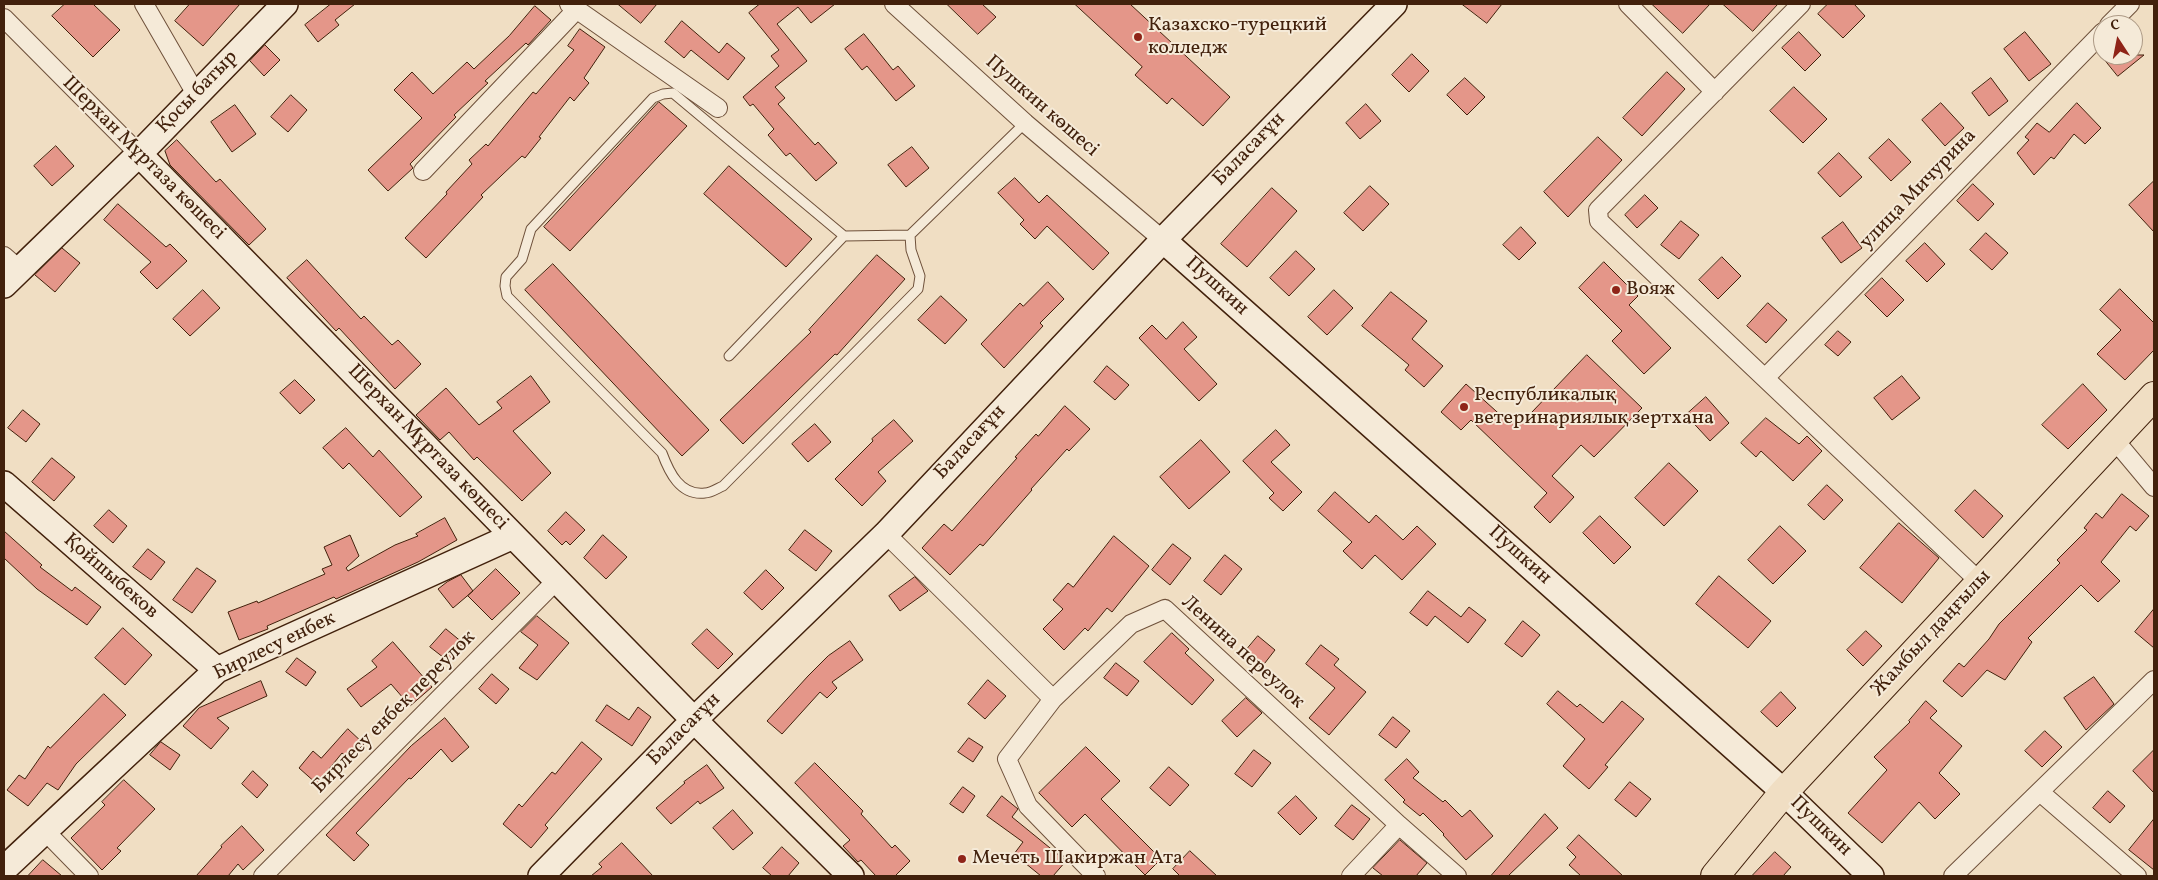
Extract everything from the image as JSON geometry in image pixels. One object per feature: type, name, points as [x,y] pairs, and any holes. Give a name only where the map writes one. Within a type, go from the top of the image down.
[{"type":"main road","name":"Жамбыл даңғылы","points":[[1714,876],[1784,792],[2154,396]]},
{"type":"street","points":[[144,4],[196,94]]},
{"type":"street","name":"Қосы батыр","points":[[9,270],[139,154],[285,4]]},
{"type":"street","name":"Пушкин көшесі","points":[[894,4],[1025,123],[1163,240]]},
{"type":"street","name":"Баласағұн","points":[[541,876],[694,720],[886,534],[1163,240],[1394,4]]},
{"type":"street","points":[[1628,4],[1715,92]]},
{"type":"street","points":[[1801,4],[1598,210],[1598,217],[1603,226],[1981,582]]},
{"type":"street","points":[[2120,15],[2130,4]]},
{"type":"street","points":[[423,171],[573,6],[718,108]]},
{"type":"street","name":"Шерхан Мұртаза көшесі","points":[[4,18],[694,720],[851,876]]},
{"type":"street","name":"улица Мичурина","points":[[1765,378],[2093,42]]},
{"type":"street","name":"Пушкин","points":[[1163,240],[1784,792],[1871,876]]},
{"type":"street","points":[[2113,438],[2154,487]]},
{"type":"street","name":"Қойшыбеков","points":[[4,484],[217,670]]},
{"type":"street","points":[[886,534],[1053,700]]},
{"type":"street","name":"Бирлесу енбек","points":[[4,869],[217,670],[513,536]]},
{"type":"street","name":"Бирлесу енбек переулок","points":[[263,876],[556,580]]},
{"type":"street","name":"Ленина переулок","points":[[1096,876],[1028,806],[1007,759],[1053,700],[1131,624],[1165,608],[1399,825],[1458,876]]},
{"type":"street","points":[[1954,876],[2154,680]]},
{"type":"street","points":[[2041,792],[2136,876]]},
{"type":"street","points":[[1351,876],[1399,825]]},
{"type":"street","points":[[45,831],[89,876]]},
{"type":"lane","points":[[910,235],[912,250],[920,276],[918,289],[723,486],[706,494],[691,492],[682,487],[670,473],[662,453],[507,296],[505,291],[506,277],[522,259],[531,229],[653,98],[663,94],[673,93],[844,236],[910,235],[1025,123]]},
{"type":"lane","points":[[729,356],[844,236]]},
{"type":"building","points":[[65,4],[93,4],[120,30],[93,57],[52,16]]},
{"type":"building","points":[[190,4],[240,4],[203,46],[175,21]]},
{"type":"building","points":[[331,4],[355,4],[335,20],[339,25],[318,42],[305,25]]},
{"type":"building","points":[[618,4],[657,4],[641,23]]},
{"type":"building","points":[[760,4],[835,4],[811,23],[798,7],[777,24],[807,61],[775,87],[785,98],[778,104],[815,145],[818,142],[837,163],[816,181],[790,153],[786,156],[768,135],[774,129],[753,104],[750,106],[743,97],[779,66],[771,56],[779,50],[749,13]]},
{"type":"building","points":[[947,4],[982,4],[996,17],[978,34]]},
{"type":"building","name":"Казахско-турецкий колледж","points":[[1075,4],[1130,4],[1230,97],[1203,126],[1172,98],[1167,104],[1135,75],[1142,67]]},
{"type":"building","points":[[1462,4],[1502,4],[1487,23]]},
{"type":"building","points":[[1652,4],[1710,4],[1683,33]]},
{"type":"building","points":[[1723,4],[1778,4],[1753,31]]},
{"type":"building","points":[[1828,4],[1854,4],[1865,16],[1843,38],[1818,14]]},
{"type":"building","points":[[535,6],[551,20],[528,45],[526,43],[485,81],[488,83],[454,115],[456,117],[410,164],[413,168],[388,191],[368,170],[422,118],[394,90],[412,72],[433,94],[467,62],[474,69],[509,36]]},
{"type":"building","points":[[682,21],[719,53],[727,43],[745,58],[728,80],[691,50],[684,58],[665,42]]},
{"type":"building","points":[[580,29],[605,47],[584,78],[589,83],[574,101],[570,97],[525,158],[522,156],[481,195],[483,197],[426,258],[405,238],[447,194],[446,192],[472,164],[469,160],[486,144],[488,146],[533,92],[536,94],[574,50],[568,46]]},
{"type":"building","points":[[1799,32],[1821,55],[1805,71],[1782,48]]},
{"type":"building","points":[[2025,32],[2051,64],[2029,81],[2004,49]]},
{"type":"building","points":[[864,34],[893,70],[898,66],[915,86],[896,101],[867,66],[862,70],[845,49]]},
{"type":"building","points":[[265,45],[280,60],[264,76],[250,61]]},
{"type":"building","points":[[1412,54],[1429,71],[1409,92],[1392,75]]},
{"type":"building","points":[[2109,65],[2132,65],[2118,76]]},
{"type":"building","points":[[1667,72],[1685,89],[1642,136],[1623,118]]},
{"type":"building","points":[[1465,78],[1485,97],[1467,115],[1447,95]]},
{"type":"building","points":[[1991,78],[2008,101],[1989,116],[1972,93]]},
{"type":"building","points":[[1794,87],[1827,119],[1803,143],[1770,111]]},
{"type":"building","points":[[291,95],[307,110],[288,132],[271,117]]},
{"type":"building","points":[[659,102],[687,126],[570,251],[544,227]]},
{"type":"building","points":[[1941,103],[1964,128],[1945,146],[1922,120]]},
{"type":"building","points":[[2077,103],[2101,128],[2085,144],[2074,134],[2054,159],[2051,157],[2034,175],[2017,153],[2029,140],[2025,137],[2037,123],[2049,132]]},
{"type":"building","points":[[1366,104],[1381,121],[1360,139],[1346,123]]},
{"type":"building","points":[[235,105],[256,134],[232,152],[211,122]]},
{"type":"building","points":[[1598,137],[1622,160],[1568,217],[1544,192]]},
{"type":"building","points":[[1889,139],[1911,162],[1891,181],[1869,158]]},
{"type":"building","points":[[177,140],[216,182],[220,179],[266,229],[249,245],[170,165],[165,151]]},
{"type":"building","points":[[56,146],[74,166],[52,186],[34,166]]},
{"type":"building","points":[[912,147],[929,168],[906,187],[888,165]]},
{"type":"building","points":[[1839,153],[1862,177],[1840,197],[1818,173]]},
{"type":"building","points":[[729,166],[812,239],[786,267],[704,194]]},
{"type":"building","points":[[1015,178],[1039,203],[1047,195],[1109,253],[1093,270],[1047,226],[1035,239],[1020,224],[1024,220],[998,193]]},
{"type":"building","points":[[2154,181],[2154,232],[2129,205]]},
{"type":"building","points":[[1973,184],[1994,204],[1978,221],[1957,201]]},
{"type":"building","points":[[1370,186],[1389,204],[1363,231],[1344,213]]},
{"type":"building","points":[[1272,188],[1297,211],[1247,267],[1221,244]]},
{"type":"building","points":[[1645,195],[1658,208],[1637,228],[1625,215]]},
{"type":"building","points":[[118,204],[166,247],[170,244],[187,261],[157,289],[140,272],[151,262],[104,220]]},
{"type":"building","points":[[1681,221],[1699,235],[1679,259],[1661,245]]},
{"type":"building","points":[[1843,222],[1862,248],[1841,263],[1822,238]]},
{"type":"building","points":[[1521,227],[1536,243],[1519,260],[1503,245]]},
{"type":"building","points":[[1986,233],[2008,253],[1992,270],[1970,250]]},
{"type":"building","points":[[1925,243],[1945,264],[1927,282],[1906,261]]},
{"type":"building","points":[[62,248],[80,263],[55,292],[35,275]]},
{"type":"building","points":[[1296,251],[1315,269],[1289,296],[1270,278]]},
{"type":"building","points":[[877,255],[905,279],[837,355],[835,354],[743,444],[720,420],[811,332],[809,330]]},
{"type":"building","points":[[1722,257],[1741,276],[1718,299],[1699,280]]},
{"type":"building","points":[[307,260],[361,319],[364,316],[392,345],[398,340],[421,364],[395,389],[339,328],[336,331],[287,278]]},
{"type":"building","points":[[1604,262],[1638,296],[1629,305],[1671,348],[1644,374],[1612,341],[1622,331],[1579,288]]},
{"type":"building","points":[[553,264],[709,430],[682,456],[525,290]]},
{"type":"building","points":[[1882,278],[1904,300],[1887,317],[1865,295]]},
{"type":"building","points":[[1048,282],[1064,299],[1040,323],[1043,326],[1004,368],[981,344],[1020,303],[1023,306]]},
{"type":"building","points":[[2120,289],[2154,323],[2154,350],[2125,380],[2097,354],[2121,330],[2100,310]]},
{"type":"building","points":[[203,290],[220,308],[190,336],[173,319]]},
{"type":"building","points":[[1334,290],[1353,308],[1327,335],[1308,317]]},
{"type":"building","points":[[1391,292],[1427,321],[1412,339],[1443,366],[1424,387],[1405,370],[1409,365],[1362,326]]},
{"type":"building","points":[[941,296],[967,320],[945,344],[918,320]]},
{"type":"building","points":[[1768,303],[1787,320],[1766,343],[1747,326]]},
{"type":"building","points":[[1183,322],[1197,337],[1184,349],[1217,384],[1199,401],[1139,338],[1152,325],[1166,339]]},
{"type":"building","points":[[1838,331],[1851,342],[1838,356],[1825,345]]},
{"type":"building","points":[[1587,355],[1642,408],[1594,457],[1581,445],[1552,476],[1574,497],[1550,523],[1534,507],[1547,493],[1471,420],[1461,430],[1441,412],[1466,384],[1506,420],[1512,414],[1521,423]]},
{"type":"building","points":[[1107,366],[1129,385],[1115,400],[1094,382]]},
{"type":"building","points":[[531,376],[550,402],[513,431],[551,473],[522,501],[477,457],[474,460],[449,432],[440,440],[416,415],[446,388],[479,425],[502,408],[497,402]]},
{"type":"building","points":[[1902,376],[1920,398],[1892,420],[1874,398]]},
{"type":"building","points":[[295,380],[315,400],[300,414],[280,393]]},
{"type":"building","points":[[2083,384],[2107,410],[2068,449],[2042,425]]},
{"type":"building","points":[[1706,397],[1729,423],[1710,441],[1686,415]]},
{"type":"building","points":[[1065,406],[1090,429],[1069,451],[1067,449],[983,546],[980,544],[950,575],[922,548],[944,524],[952,531],[1017,458],[1015,457],[1036,434],[1038,436]]},
{"type":"building","points":[[23,410],[40,424],[26,442],[8,428]]},
{"type":"building","points":[[1766,418],[1799,444],[1807,436],[1822,451],[1793,481],[1761,451],[1756,457],[1741,443]]},
{"type":"building","points":[[894,420],[913,441],[878,472],[886,481],[862,506],[835,479],[873,441],[872,439]]},
{"type":"building","points":[[815,424],[831,442],[808,462],[792,444]]},
{"type":"building","points":[[346,428],[373,457],[379,450],[422,497],[400,517],[349,463],[343,469],[323,448]]},
{"type":"building","points":[[1276,430],[1290,445],[1271,462],[1302,492],[1283,511],[1269,498],[1274,493],[1243,461]]},
{"type":"building","points":[[1201,440],[1230,472],[1189,509],[1160,477]]},
{"type":"building","points":[[52,458],[75,477],[54,501],[32,482]]},
{"type":"building","points":[[1669,463],[1698,491],[1664,526],[1635,498]]},
{"type":"building","points":[[1827,485],[1843,500],[1824,520],[1808,505]]},
{"type":"building","points":[[1975,490],[2003,516],[1983,538],[1955,511]]},
{"type":"building","points":[[1335,492],[1369,523],[1376,515],[1403,540],[1417,526],[1436,544],[1402,580],[1375,555],[1362,569],[1343,551],[1352,542],[1318,511]]},
{"type":"building","points":[[2122,494],[2149,516],[2136,531],[2130,526],[2101,562],[2120,581],[2098,602],[2081,585],[2028,638],[2032,642],[2005,680],[1987,670],[1962,697],[1943,681],[1959,663],[1964,667],[1989,639],[1999,624],[2060,563],[2057,560],[2087,530],[2084,528],[2096,513],[2102,518]]},
{"type":"building","points":[[109,510],[127,526],[113,543],[94,526]]},
{"type":"building","points":[[566,512],[585,530],[570,545],[566,541],[562,545],[548,531]]},
{"type":"building","points":[[1600,516],[1631,547],[1614,564],[1583,533]]},
{"type":"building","points":[[445,518],[457,540],[418,562],[336,599],[334,597],[267,626],[268,629],[239,640],[228,612],[257,601],[258,603],[325,574],[322,569],[332,565],[324,547],[350,535],[359,556],[346,568],[348,571],[395,545],[418,536],[416,534]]},
{"type":"building","points":[[1899,523],[1939,558],[1902,603],[1860,568]]},
{"type":"building","points":[[1780,526],[1806,551],[1773,584],[1748,560]]},
{"type":"building","points":[[805,530],[832,551],[816,571],[789,550]]},
{"type":"building","points":[[4,531],[42,565],[40,567],[72,591],[75,587],[101,607],[87,625],[37,589],[4,558]]},
{"type":"building","points":[[603,535],[627,557],[606,579],[584,558]]},
{"type":"building","points":[[1114,536],[1149,566],[1112,612],[1107,608],[1088,631],[1085,628],[1064,650],[1043,629],[1063,609],[1053,600],[1068,583],[1073,587]]},
{"type":"building","points":[[1173,544],[1191,558],[1170,585],[1152,570]]},
{"type":"building","points":[[148,549],[165,562],[151,580],[133,567]]},
{"type":"building","points":[[1225,555],[1242,569],[1221,595],[1204,581]]},
{"type":"building","points":[[197,568],[216,581],[192,613],[173,600]]},
{"type":"building","points":[[496,569],[520,593],[492,620],[468,596]]},
{"type":"building","points":[[766,570],[784,588],[762,610],[744,593]]},
{"type":"building","points":[[461,575],[473,591],[453,608],[438,589]]},
{"type":"building","points":[[1719,576],[1771,621],[1748,648],[1696,604]]},
{"type":"building","points":[[915,577],[928,591],[900,611],[889,596]]},
{"type":"building","points":[[1428,591],[1461,617],[1469,607],[1486,620],[1468,643],[1435,616],[1427,626],[1410,613]]},
{"type":"building","points":[[2154,609],[2154,648],[2135,632]]},
{"type":"building","points":[[537,616],[569,643],[537,680],[519,668],[538,645],[521,632]]},
{"type":"building","points":[[1523,621],[1540,635],[1522,657],[1505,644]]},
{"type":"building","points":[[123,628],[152,655],[125,685],[95,658]]},
{"type":"building","points":[[446,629],[463,643],[448,661],[430,647]]},
{"type":"building","points":[[707,629],[733,654],[718,669],[692,644]]},
{"type":"building","points":[[1866,631],[1882,646],[1863,666],[1847,650]]},
{"type":"building","points":[[1172,633],[1189,649],[1185,653],[1214,680],[1192,705],[1144,662]]},
{"type":"building","points":[[1258,636],[1275,650],[1261,668],[1243,654]]},
{"type":"building","points":[[850,641],[863,660],[832,682],[837,688],[827,698],[820,692],[782,734],[767,721],[828,656]]},
{"type":"building","points":[[393,642],[432,687],[410,706],[391,684],[361,707],[347,689],[377,667],[372,661]]},
{"type":"building","points":[[1321,645],[1339,659],[1334,665],[1366,692],[1329,735],[1309,718],[1335,688],[1306,664]]},
{"type":"building","points":[[297,658],[316,672],[306,686],[286,672]]},
{"type":"building","points":[[1116,663],[1139,681],[1127,696],[1104,678]]},
{"type":"building","points":[[492,674],[509,689],[496,704],[479,689]]},
{"type":"building","points":[[2094,677],[2114,704],[2086,730],[2064,698]]},
{"type":"building","points":[[988,680],[1006,696],[985,719],[968,704]]},
{"type":"building","points":[[261,681],[267,696],[217,718],[229,728],[211,749],[183,726],[199,708]]},
{"type":"building","points":[[1558,691],[1577,707],[1580,704],[1603,723],[1622,701],[1644,719],[1605,765],[1608,767],[1589,789],[1563,766],[1585,739],[1547,704]]},
{"type":"building","points":[[1781,692],[1796,708],[1777,727],[1761,712]]},
{"type":"building","points":[[104,694],[126,715],[76,764],[58,790],[47,783],[28,806],[7,790],[19,775],[25,779],[48,746],[50,748]]},
{"type":"building","points":[[1246,698],[1262,713],[1237,737],[1222,721]]},
{"type":"building","points":[[1926,701],[1937,711],[1930,718],[1962,746],[1939,773],[1960,794],[1935,819],[1919,802],[1882,843],[1848,813],[1887,770],[1874,757],[1910,722]]},
{"type":"building","points":[[607,705],[629,720],[638,707],[651,717],[632,746],[596,721]]},
{"type":"building","points":[[1393,717],[1410,731],[1396,748],[1379,735]]},
{"type":"building","points":[[445,718],[469,747],[452,762],[441,749],[411,779],[409,778],[356,833],[369,845],[354,861],[326,835],[411,746]]},
{"type":"building","points":[[348,729],[364,744],[349,759],[342,753],[317,784],[299,768],[313,751],[321,758]]},
{"type":"building","points":[[2045,731],[2062,747],[2042,767],[2025,751]]},
{"type":"building","points":[[969,738],[983,747],[973,762],[958,752]]},
{"type":"building","points":[[161,742],[180,755],[170,770],[150,755]]},
{"type":"building","points":[[582,742],[602,759],[545,825],[548,828],[531,848],[503,824],[519,804],[522,807],[552,772],[555,774]]},
{"type":"building","points":[[1086,747],[1120,781],[1101,799],[1161,859],[1145,875],[1085,814],[1072,827],[1039,793]]},
{"type":"building","points":[[1254,750],[1271,763],[1252,787],[1235,774]]},
{"type":"building","points":[[2154,750],[2154,793],[2133,771]]},
{"type":"building","points":[[1407,759],[1419,772],[1413,778],[1443,802],[1445,800],[1462,817],[1470,810],[1493,836],[1466,860],[1423,813],[1420,816],[1403,802],[1405,800],[1385,780]]},
{"type":"building","points":[[815,763],[863,811],[861,814],[892,848],[895,845],[910,861],[895,876],[876,876],[861,860],[858,862],[843,846],[850,840],[795,783]]},
{"type":"building","points":[[707,765],[724,788],[700,804],[698,801],[671,824],[656,808],[684,782]]},
{"type":"building","points":[[1169,767],[1189,785],[1170,806],[1150,788]]},
{"type":"building","points":[[253,771],[268,785],[257,798],[242,784]]},
{"type":"building","points":[[124,780],[155,809],[117,848],[121,851],[102,870],[71,838],[105,805],[102,802]]},
{"type":"building","points":[[1630,782],[1651,799],[1636,817],[1615,800]]},
{"type":"building","points":[[963,787],[975,796],[963,813],[950,804]]},
{"type":"building","points":[[2108,791],[2125,806],[2110,823],[2093,808]]},
{"type":"building","points":[[1002,796],[1018,809],[1012,817],[1066,861],[1053,876],[1041,876],[1014,854],[1023,842],[987,816]]},
{"type":"building","points":[[1296,796],[1317,818],[1300,835],[1278,813]]},
{"type":"building","points":[[1352,805],[1370,819],[1353,840],[1335,826]]},
{"type":"building","points":[[733,810],[753,833],[733,850],[713,828]]},
{"type":"building","points":[[1545,814],[1558,828],[1508,876],[1491,876]]},
{"type":"building","points":[[2154,819],[2154,870],[2129,850]]},
{"type":"building","points":[[242,826],[264,850],[243,870],[238,864],[228,876],[196,876],[221,846]]},
{"type":"building","points":[[1579,835],[1623,876],[1581,876],[1569,865],[1576,857],[1567,848]]},
{"type":"building","points":[[1400,840],[1427,863],[1416,876],[1383,876],[1373,868]]},
{"type":"building","points":[[622,843],[653,876],[591,876],[602,867],[599,864]]},
{"type":"building","points":[[782,847],[799,863],[788,876],[772,876],[763,868]]},
{"type":"building","points":[[1190,851],[1217,876],[1180,876],[1173,869]]},
{"type":"building","points":[[1775,852],[1791,867],[1783,876],[1752,876]]},
{"type":"building","points":[[43,860],[62,876],[28,876]]},
{"type":"place","name":"Казахско-турецкий колледж","points":[[1138,37]]},
{"type":"place","name":"Вояж","points":[[1616,290]]},
{"type":"place","name":"Республикалық ветеринариялық зертхана","points":[[1464,407]]},
{"type":"place","name":"Мечеть Шакиржан Ата","points":[[962,859]]}]
